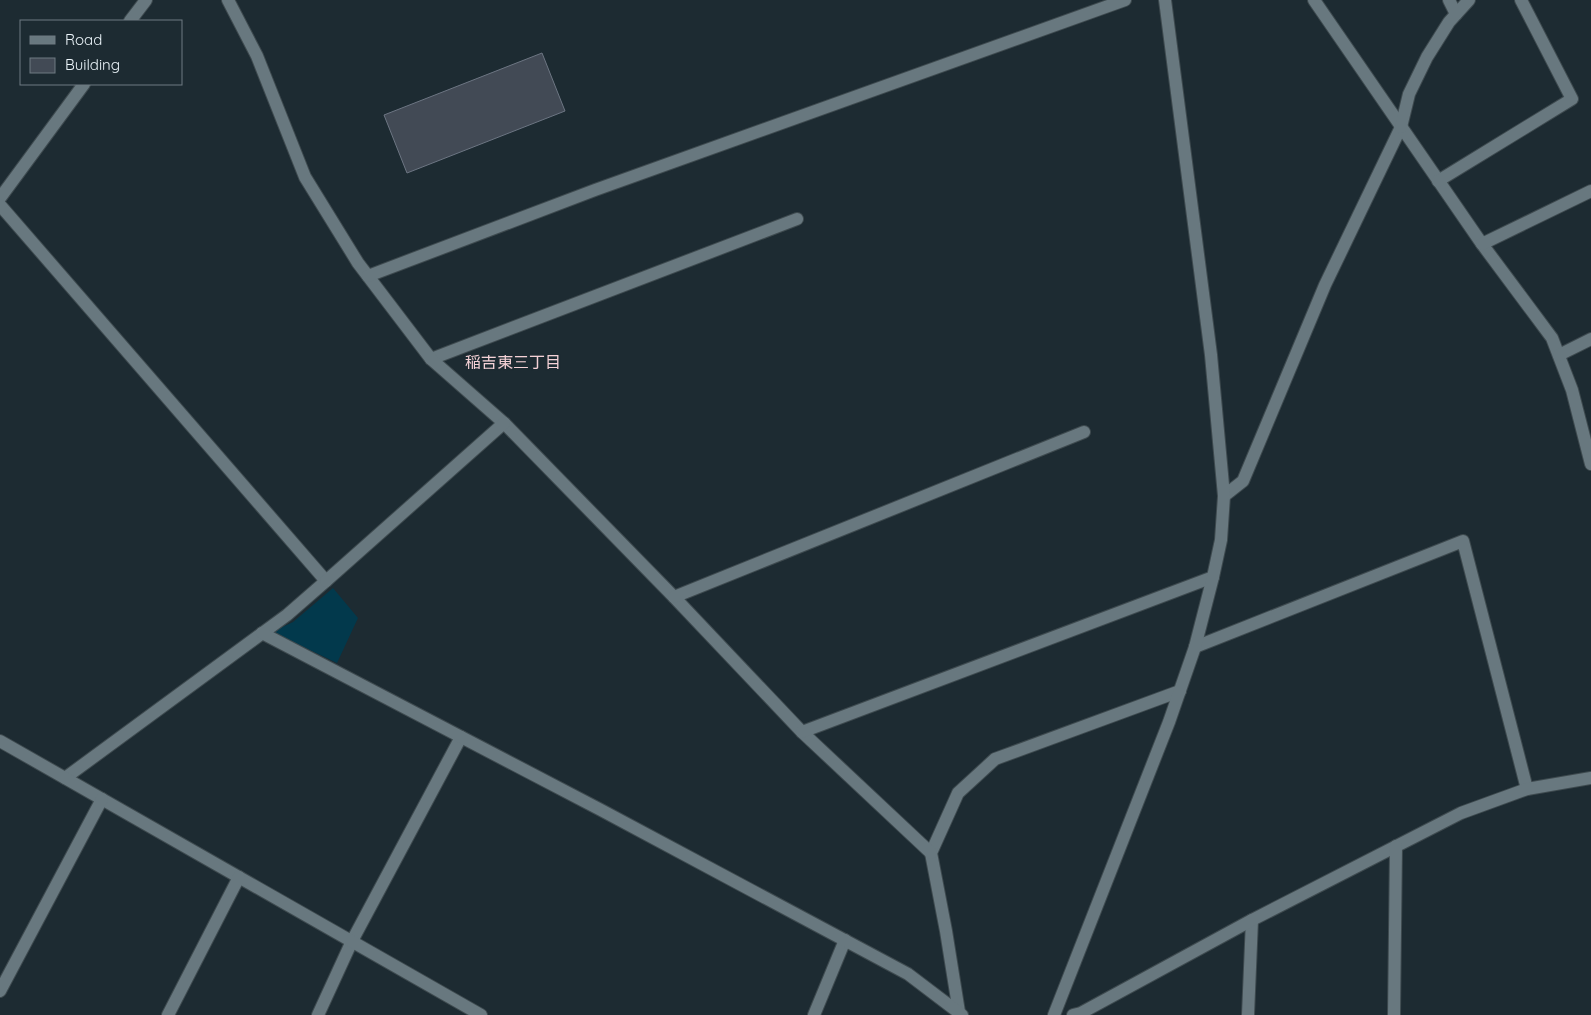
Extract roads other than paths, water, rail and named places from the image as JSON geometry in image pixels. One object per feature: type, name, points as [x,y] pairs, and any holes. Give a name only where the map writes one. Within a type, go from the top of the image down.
[{"type":"street","points":[[131,20],[146,0]]},
{"type":"street","points":[[228,0],[257,56],[305,177],[358,263],[431,359],[504,424],[674,597],[802,732],[931,853]]},
{"type":"street","points":[[368,276],[595,190],[1125,0]]},
{"type":"street","points":[[1054,1015],[1142,794],[1180,692],[1195,647],[1213,577],[1220,540],[1224,496],[1211,355],[1165,0]]},
{"type":"street","points":[[1314,0],[1482,244],[1552,338],[1572,390],[1591,464]]},
{"type":"street","points":[[1449,0],[1456,14]]},
{"type":"street","points":[[1224,496],[1243,481],[1326,285],[1401,127],[1409,94],[1449,22],[1469,0]]},
{"type":"street","points":[[1438,181],[1572,99],[1521,0]]},
{"type":"street","points":[[0,198],[83,85]]},
{"type":"street","points":[[1482,244],[1591,192]]},
{"type":"street","points":[[0,205],[326,581]]},
{"type":"street","points":[[431,359],[797,219]]},
{"type":"street","points":[[1559,355],[1591,340]]},
{"type":"street","points":[[65,778],[287,615],[504,424]]},
{"type":"street","points":[[674,597],[1084,432]]},
{"type":"street","points":[[1195,647],[1463,541],[1527,789]]},
{"type":"street","points":[[802,732],[1213,577]]},
{"type":"street","points":[[262,633],[908,974],[960,1014]]},
{"type":"street","points":[[960,1014],[931,853],[958,793],[995,759],[1180,692]]},
{"type":"street","points":[[318,1015],[352,941],[461,737]]},
{"type":"street","points":[[0,741],[481,1015]]},
{"type":"street","points":[[1073,1015],[1081,1013],[1252,920],[1461,813],[1527,789],[1591,778]]},
{"type":"street","points":[[0,991],[102,799]]},
{"type":"street","points":[[1394,1015],[1396,846]]},
{"type":"street","points":[[168,1015],[239,877]]},
{"type":"street","points":[[1248,1015],[1252,920]]},
{"type":"street","points":[[814,1015],[845,940]]},
{"type":"district","name":"稲吉東三丁目","points":[[513,362]]}]
